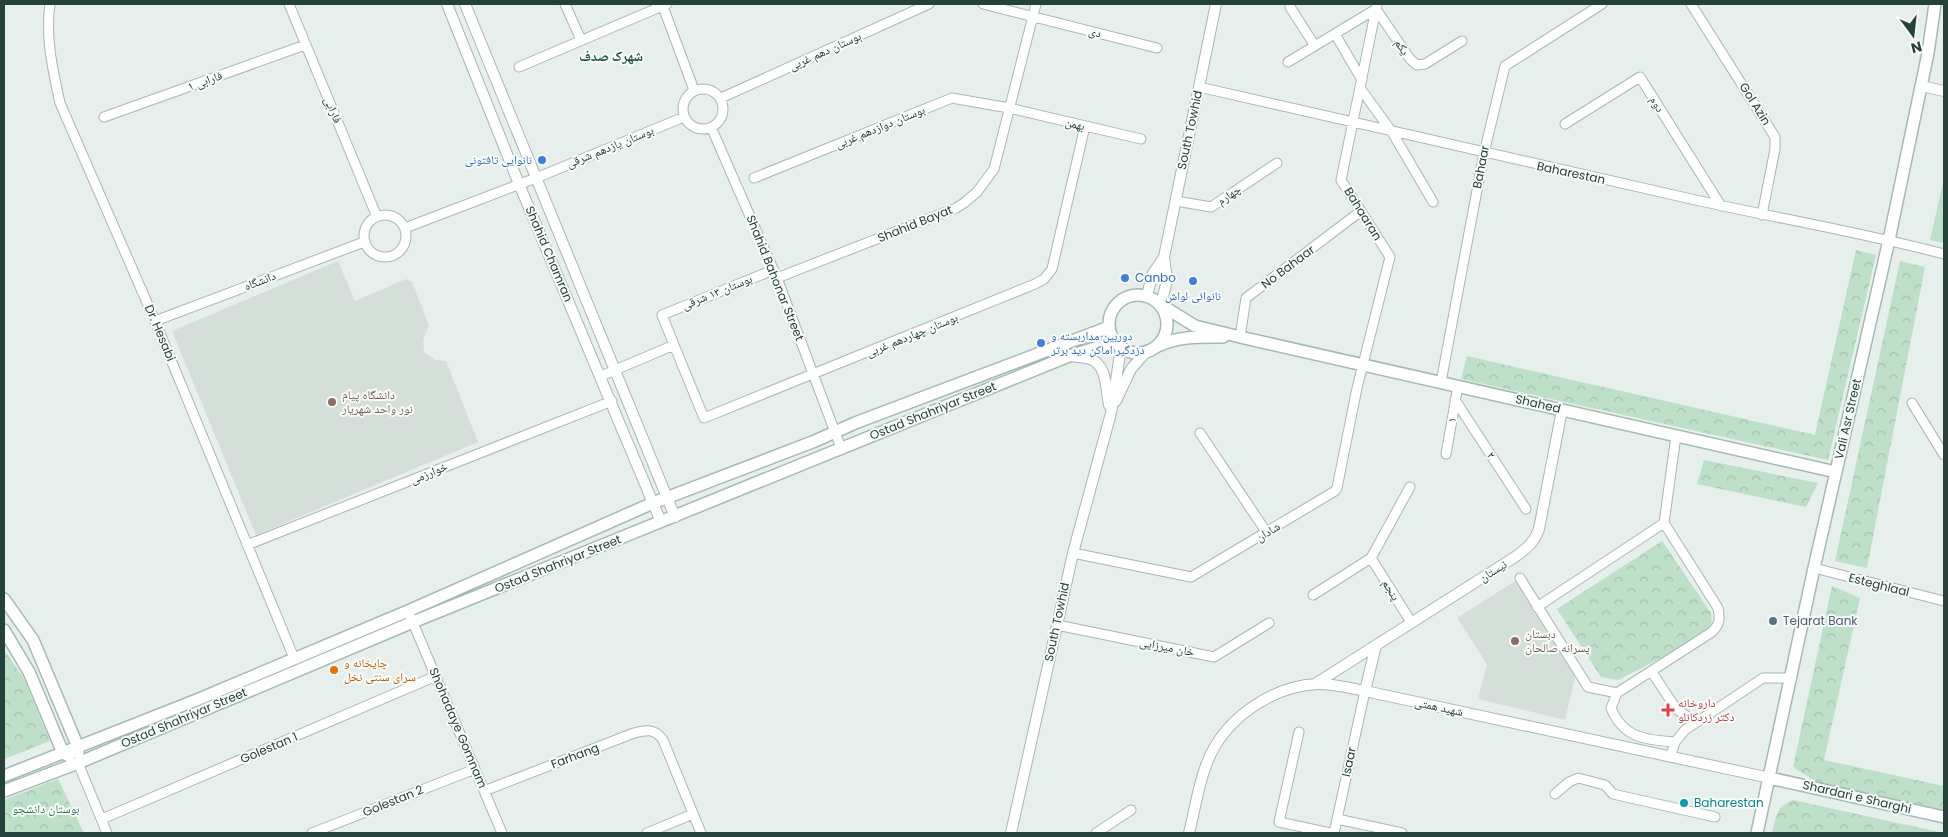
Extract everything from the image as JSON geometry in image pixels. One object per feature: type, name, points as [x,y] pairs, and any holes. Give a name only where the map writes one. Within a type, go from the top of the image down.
[{"type":"main road","name":"Vali Asr Street","points":[[1757,833],[1792,678],[1814,568],[1889,240],[1921,86],[1935,4]]},
{"type":"main road","points":[[1128,296],[1147,296],[1195,326],[1240,337],[1172,339],[1145,353],[1129,352],[1118,345],[1109,327],[1110,317],[1120,301],[1128,296]]},
{"type":"main road","points":[[1156,347],[1162,342],[1168,323],[1161,305]]},
{"type":"main road","name":"Ostad Shahriyar Street","points":[[4,776],[408,611],[653,503],[860,421],[1109,327]]},
{"type":"main road","name":"Shahed","points":[[1240,337],[1836,472]]},
{"type":"main road","name":"Ostad Shahriyar Street","points":[[4,791],[78,763],[413,622],[1069,356],[1118,345]]},
{"type":"main road","points":[[860,421],[849,431],[849,436],[853,440],[861,441]]},
{"type":"main road","points":[[815,440],[825,442],[828,449],[821,457]]},
{"type":"main road","points":[[4,599],[32,640],[78,747],[78,763]]},
{"type":"main road","points":[[4,630],[29,672],[63,753],[78,763]]},
{"type":"main road","name":"Shardari e Sharghi","points":[[1770,778],[1944,817]]},
{"type":"street","name":"Dr. Hesabi","points":[[50,4],[47,23],[52,70],[60,103],[155,321],[294,658]]},
{"type":"street","name":"فارابی","points":[[289,4],[377,217]]},
{"type":"street","name":"Shahid Chamran","points":[[447,4],[519,184],[662,522]]},
{"type":"street","name":"Shahid Chamran","points":[[465,4],[674,517]]},
{"type":"street","points":[[565,4],[581,40]]},
{"type":"street","points":[[519,67],[664,4],[694,90]]},
{"type":"street","name":"بوستان دهم غربی","points":[[720,98],[928,4]]},
{"type":"street","points":[[983,4],[1033,16]]},
{"type":"street","name":"Shahid Bayat","points":[[775,274],[964,203],[981,187],[994,169],[1036,4]]},
{"type":"street","name":"South Towhid","points":[[1161,305],[1167,280],[1164,257],[1216,4]]},
{"type":"street","name":"Bahaar","points":[[1441,382],[1484,153],[1504,66],[1602,4]]},
{"type":"street","name":"Gol Azin","points":[[1692,4],[1775,137],[1775,149],[1762,215]]},
{"type":"street","points":[[1288,62],[1377,6]]},
{"type":"street","name":"یکم","points":[[1377,6],[1410,59],[1417,65],[1426,64],[1462,41]]},
{"type":"street","name":"Bahaaran","points":[[1363,364],[1390,257],[1341,180],[1377,6]]},
{"type":"street","points":[[1290,7],[1315,46]]},
{"type":"street","name":"دی","points":[[1033,16],[1157,48]]},
{"type":"street","points":[[1334,34],[1361,84],[1433,202]]},
{"type":"street","name":"فارابی ۱","points":[[104,118],[305,45]]},
{"type":"street","name":"دوم","points":[[1565,124],[1640,77],[1721,206]]},
{"type":"street","points":[[1921,86],[1944,91]]},
{"type":"street","name":"Baharestan","points":[[1199,87],[1484,153],[1762,215],[1889,240],[1944,254]]},
{"type":"street","points":[[700,88],[712,90],[720,98],[723,111],[721,118],[711,127],[699,128],[692,126],[684,117],[683,104],[689,93],[694,90],[700,88]]},
{"type":"street","name":"بوستان دوازدهم غربی","points":[[754,178],[946,99],[959,99],[1009,108]]},
{"type":"street","name":"بهمن","points":[[1009,108],[1141,139]]},
{"type":"street","name":"بوستان یازدهم شرقی","points":[[519,184],[684,117]]},
{"type":"street","name":"بوستان چهاردهم غربی","points":[[662,315],[704,418],[1016,293],[1044,279],[1052,269],[1085,126]]},
{"type":"street","name":"Shahid Bahonar Street","points":[[711,127],[775,274],[815,375],[841,448]]},
{"type":"street","name":"چهارم","points":[[1176,201],[1211,207],[1277,163]]},
{"type":"street","points":[[405,228],[519,184]]},
{"type":"street","name":"No Bahaar","points":[[1240,337],[1246,298],[1361,211]]},
{"type":"street","points":[[383,215],[396,218],[405,228],[406,242],[398,253],[392,256],[385,258],[372,253],[364,242],[365,230],[368,224],[377,217],[383,215]]},
{"type":"street","name":"دانشگاه","points":[[155,321],[364,242]]},
{"type":"street","name":"South Towhid","points":[[1147,296],[1152,275],[1164,257]]},
{"type":"street","name":"بوستان ۱۳ شرقی","points":[[662,315],[775,274]]},
{"type":"street","points":[[601,376],[674,345]]},
{"type":"street","name":"South Towhid","points":[[1011,833],[1073,553],[1111,413],[1118,345]]},
{"type":"street","name":"South Towhid","points":[[1111,413],[1132,369],[1145,353]]},
{"type":"street","points":[[1069,356],[1090,358],[1102,368],[1111,413]]},
{"type":"street","name":"شادان","points":[[1073,553],[1191,577],[1335,491],[1338,488],[1363,364]]},
{"type":"street","name":"۱","points":[[1446,454],[1458,386]]},
{"type":"street","name":"۲","points":[[1455,400],[1526,509]]},
{"type":"street","name":"خوارزمی","points":[[247,545],[612,401]]},
{"type":"street","points":[[1912,403],[1944,455]]},
{"type":"street","name":"نيستان","points":[[1314,684],[1529,546],[1539,529],[1562,410]]},
{"type":"street","points":[[1200,433],[1267,533]]},
{"type":"street","points":[[1675,742],[1649,740],[1632,733],[1615,718],[1611,708],[1617,693],[1712,632],[1718,626],[1720,618],[1718,608],[1664,523],[1676,436]]},
{"type":"street","points":[[1313,595],[1371,558],[1410,486]]},
{"type":"street","points":[[1537,607],[1664,523]]},
{"type":"street","name":"پنجم","points":[[1371,558],[1411,622]]},
{"type":"street","name":"Esteghlaal","points":[[1814,568],[1944,601]]},
{"type":"street","points":[[1520,578],[1588,687],[1617,693]]},
{"type":"street","name":"Shohadaye Gomnam","points":[[408,611],[502,833]]},
{"type":"street","name":"خان میرزایی","points":[[1057,625],[1214,657],[1269,623]]},
{"type":"street","points":[[1365,691],[1376,645]]},
{"type":"street","points":[[1651,671],[1677,710],[1697,722]]},
{"type":"street","name":"Golestan 1","points":[[102,819],[436,676]]},
{"type":"street","points":[[1671,755],[1675,742],[1685,730],[1763,678],[1792,678]]},
{"type":"street","name":"شهید همتی","points":[[1189,833],[1207,762],[1230,726],[1240,716],[1265,700],[1280,693],[1314,684],[1365,691],[1671,755],[1770,778]]},
{"type":"street","name":"Isaar","points":[[1334,833],[1365,691]]},
{"type":"street","name":"Farhang","points":[[484,791],[634,733],[652,730],[659,734],[663,740],[693,814]]},
{"type":"street","points":[[1299,732],[1279,822],[1330,833]]},
{"type":"street","points":[[78,763],[107,833]]},
{"type":"street","name":"Golestan 2","points":[[312,833],[475,769]]},
{"type":"street","points":[[1555,794],[1569,782],[1578,778],[1605,785],[1613,794],[1715,816]]},
{"type":"street","points":[[1096,833],[1132,810]]},
{"type":"street","points":[[647,833],[693,814],[701,833]]},
{"type":"street","points":[[1337,819],[1402,833]]},
{"type":"shaded area","name":"دانشگاه پیام نور واحد شهریار","points":[[338,261],[355,301],[406,279],[412,282],[429,325],[423,340],[424,352],[436,360],[446,361],[478,442],[256,535],[172,331]]},
{"type":"shaded area","name":"دبستان پسرانه صالحان","points":[[1520,578],[1577,670],[1565,720],[1478,699],[1487,664],[1457,618]]},
{"type":"green space","points":[[1944,178],[1944,243],[1930,240]]},
{"type":"green space","points":[[1856,250],[1876,255],[1828,460],[1461,379],[1467,356],[1815,435]]},
{"type":"green space","points":[[1900,261],[1925,267],[1867,568],[1835,561]]},
{"type":"green space","points":[[1704,460],[1818,483],[1806,507],[1697,484]]},
{"type":"green space","points":[[1662,541],[1711,613],[1712,632],[1618,680],[1601,677],[1557,609]]},
{"type":"green space","points":[[1832,586],[1860,598],[1824,760],[1944,786],[1944,811],[1818,783],[1793,767]]},
{"type":"green space","points":[[4,650],[23,677],[50,741],[4,759]]},
{"type":"green space","name":"بوستان دانشجو","points":[[58,779],[84,833],[4,833],[4,800]]},
{"type":"green space","points":[[1793,800],[1944,833],[1772,833],[1780,809]]},
{"type":"place","name":"نانوایی تافتونی","points":[[542,160]]},
{"type":"place","name":"Canbo","points":[[1125,278]]},
{"type":"place","name":"نانوائی لواش","points":[[1193,281]]},
{"type":"place","name":"دوربین مداربسته و دزدگیر اماکن دید برتر","points":[[1041,343]]},
{"type":"place","name":"دانشگاه پیام نور واحد شهریار","points":[[332,402]]},
{"type":"place","name":"Tejarat Bank","points":[[1773,621]]},
{"type":"place","name":"دبستان پسرانه صالحان","points":[[1515,641]]},
{"type":"place","name":"چایخانه و سرای سنتی نخل","points":[[334,670]]},
{"type":"place","name":"داروخانه دکتر زردکانلو","points":[[1668,710]]},
{"type":"place","name":"Baharestan","points":[[1684,803]]},
{"type":"district","name":"شهرک صدف","points":[[611,56]]}]
